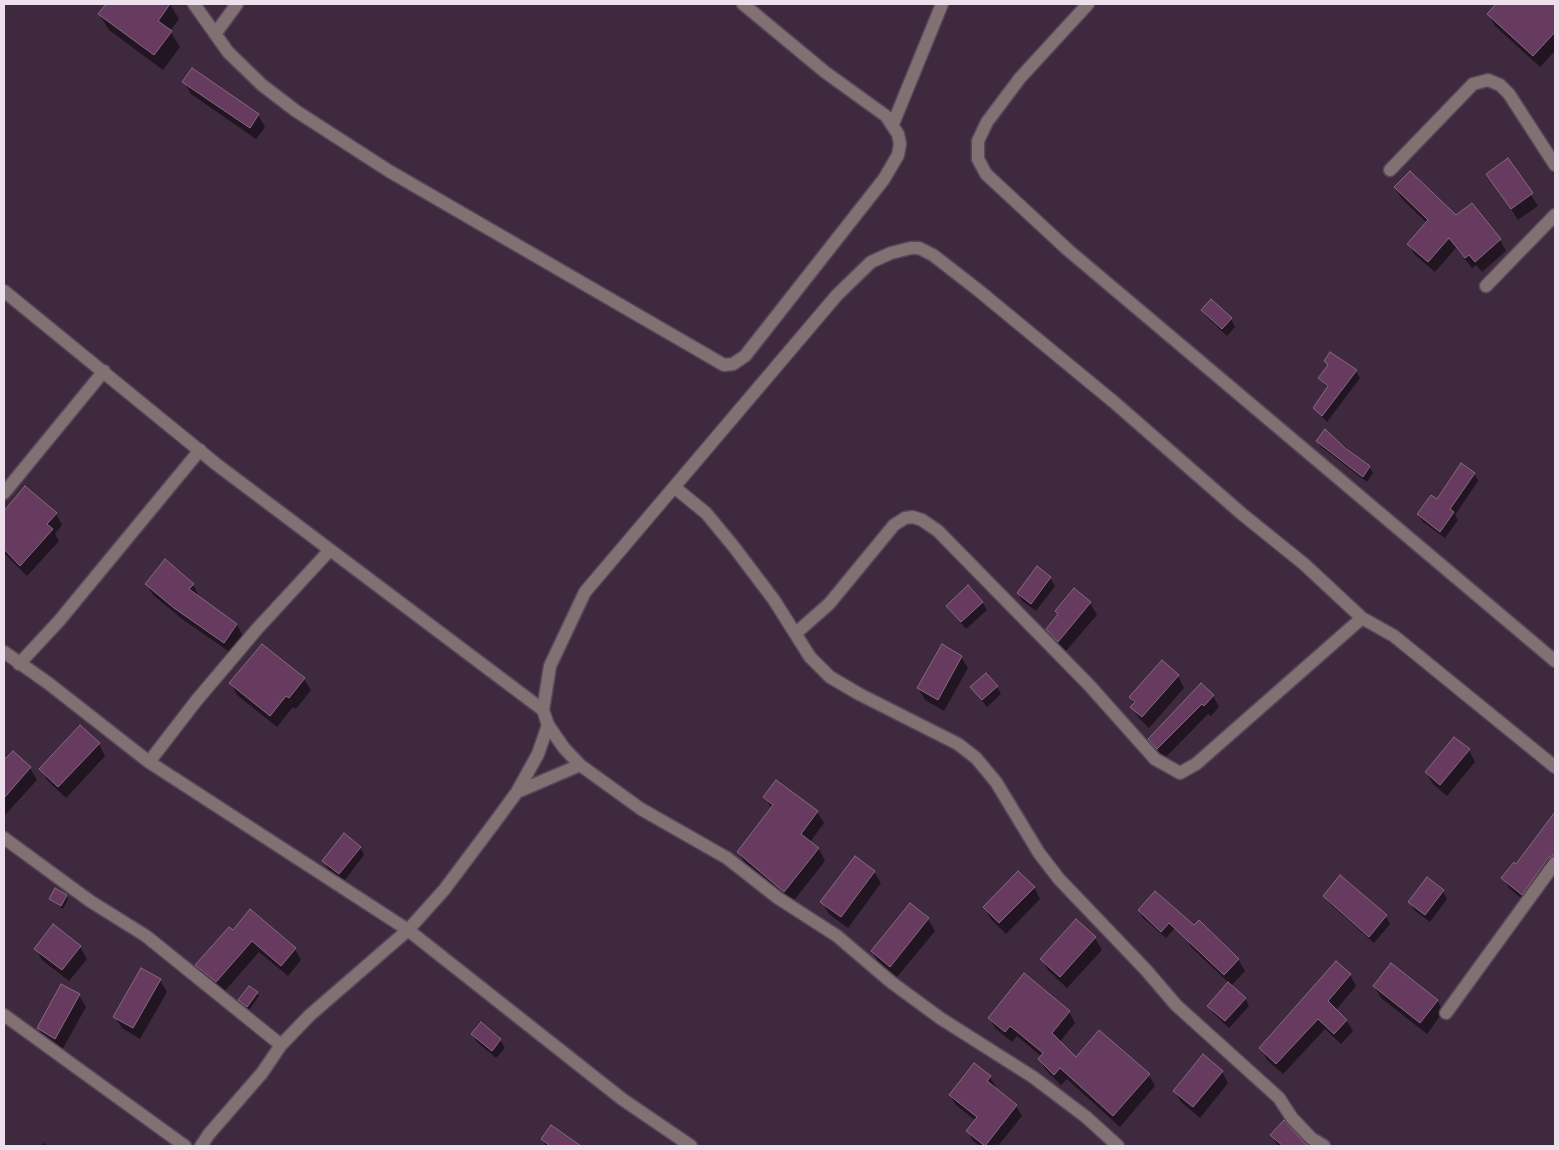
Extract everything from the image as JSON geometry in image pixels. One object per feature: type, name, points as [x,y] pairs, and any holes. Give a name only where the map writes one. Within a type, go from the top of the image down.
[{"type":"street","points":[[194,4],[228,52],[262,85],[373,161],[724,365],[733,364],[745,356],[884,179],[898,155],[898,134],[893,124],[742,4]]},
{"type":"street","points":[[215,34],[237,4]]},
{"type":"street","points":[[893,124],[942,4]]},
{"type":"street","points":[[1088,4],[1020,78],[988,122],[978,141],[978,159],[986,174],[1068,250],[1555,661]]},
{"type":"street","points":[[1390,170],[1473,84],[1488,80],[1500,85],[1509,94],[1555,165]]},
{"type":"street","points":[[1486,286],[1555,215]]},
{"type":"street","points":[[1118,1146],[1086,1117],[1033,1077],[940,1018],[837,936],[778,898],[727,858],[641,809],[580,765],[564,748],[548,725],[543,710],[550,666],[585,592],[837,295],[871,262],[891,253],[911,248],[920,248],[933,255],[1115,403],[1242,514],[1304,564],[1362,618],[1394,636],[1555,768]]},
{"type":"street","points":[[4,290],[200,450],[543,710]]},
{"type":"street","points":[[4,493],[104,371]]},
{"type":"street","points":[[19,664],[59,620],[200,450]]},
{"type":"street","points":[[674,487],[706,513],[729,540],[774,600],[810,657],[830,677],[859,694],[958,744],[976,758],[996,782],[1058,879],[1146,970],[1176,1006],[1279,1098],[1292,1118],[1311,1138],[1324,1146]]},
{"type":"street","points":[[796,633],[829,604],[894,525],[905,518],[913,517],[922,520],[938,531],[1089,685],[1155,759],[1180,773],[1196,764],[1362,618]]},
{"type":"street","points":[[149,762],[196,700],[257,629],[330,550]]},
{"type":"street","points":[[4,652],[48,683],[149,762],[408,930],[622,1099],[691,1146]]},
{"type":"street","points":[[202,1146],[209,1134],[262,1073],[281,1045],[310,1015],[408,930],[444,890],[517,792],[538,754],[548,725]]},
{"type":"street","points":[[517,792],[580,765]]},
{"type":"street","points":[[4,838],[90,901],[146,936],[281,1045]]},
{"type":"street","points":[[1446,1013],[1555,864]]},
{"type":"street","points":[[4,1015],[185,1146]]},
{"type":"building","points":[[106,4],[170,4],[158,21],[172,31],[154,55],[98,14]]},
{"type":"building","points":[[1496,4],[1555,4],[1555,32],[1533,56],[1487,14]]},
{"type":"building","points":[[192,68],[259,114],[250,128],[182,82]]},
{"type":"building","points":[[1508,158],[1533,193],[1511,209],[1486,174]]},
{"type":"building","points":[[1410,171],[1456,215],[1472,203],[1501,239],[1475,262],[1469,255],[1465,258],[1449,238],[1428,262],[1407,244],[1428,220],[1394,187]]},
{"type":"building","points":[[1211,299],[1232,318],[1222,329],[1201,310]]},
{"type":"building","points":[[1330,352],[1357,370],[1322,416],[1313,408],[1328,386],[1318,378],[1328,365],[1324,361]]},
{"type":"building","points":[[1325,429],[1345,448],[1370,466],[1363,477],[1316,441]]},
{"type":"building","points":[[1461,463],[1475,473],[1450,509],[1454,512],[1440,532],[1417,514],[1431,495],[1437,499]]},
{"type":"building","points":[[25,486],[57,513],[47,524],[53,529],[20,566],[4,549],[4,511]]},
{"type":"building","points":[[165,559],[194,584],[189,589],[237,624],[224,643],[174,608],[145,584]]},
{"type":"building","points":[[1037,566],[1051,577],[1031,604],[1017,593]]},
{"type":"building","points":[[968,585],[983,602],[961,622],[946,606]]},
{"type":"building","points":[[1074,588],[1091,602],[1058,642],[1046,629],[1058,614],[1055,611]]},
{"type":"building","points":[[262,644],[305,678],[289,698],[286,696],[270,716],[229,683]]},
{"type":"building","points":[[942,644],[962,656],[938,700],[917,688]]},
{"type":"building","points":[[1162,660],[1179,675],[1142,717],[1130,707],[1135,702],[1129,697]]},
{"type":"building","points":[[986,673],[998,686],[982,700],[970,687]]},
{"type":"building","points":[[1201,683],[1214,695],[1204,706],[1202,704],[1157,749],[1148,739]]},
{"type":"building","points":[[80,725],[100,743],[58,787],[39,769]]},
{"type":"building","points":[[1454,737],[1470,749],[1440,785],[1425,772]]},
{"type":"building","points":[[13,751],[31,767],[4,798],[4,760]]},
{"type":"building","points":[[776,780],[818,811],[801,834],[819,848],[784,892],[737,852],[773,805],[763,797]]},
{"type":"building","points":[[1555,812],[1555,854],[1548,858],[1522,895],[1501,878],[1514,862],[1516,864]]},
{"type":"building","points":[[344,833],[361,847],[339,874],[322,861]]},
{"type":"building","points":[[855,856],[875,871],[841,917],[820,902]]},
{"type":"building","points":[[1018,871],[1035,887],[999,923],[983,907]]},
{"type":"building","points":[[1340,875],[1387,915],[1369,937],[1323,896]]},
{"type":"building","points":[[1427,877],[1444,890],[1425,915],[1408,902]]},
{"type":"building","points":[[55,888],[67,895],[61,906],[49,899]]},
{"type":"building","points":[[1155,891],[1194,925],[1199,920],[1239,959],[1224,975],[1169,923],[1161,932],[1138,910]]},
{"type":"building","points":[[910,903],[929,918],[890,967],[871,951]]},
{"type":"building","points":[[250,909],[296,948],[281,966],[252,941],[216,982],[195,965],[229,927],[233,930]]},
{"type":"building","points":[[1076,919],[1096,937],[1060,977],[1040,959]]},
{"type":"building","points":[[53,924],[81,946],[62,970],[34,949]]},
{"type":"building","points":[[1336,961],[1351,974],[1328,1001],[1347,1020],[1334,1034],[1318,1019],[1276,1064],[1259,1048]]},
{"type":"building","points":[[1391,963],[1438,1000],[1420,1023],[1373,986]]},
{"type":"building","points":[[141,968],[161,979],[133,1028],[113,1017]]},
{"type":"building","points":[[1024,973],[1070,1011],[1052,1033],[1076,1057],[1099,1030],[1150,1074],[1113,1116],[1060,1068],[1054,1075],[1038,1059],[1043,1053],[1010,1026],[1005,1032],[988,1018]]},
{"type":"building","points":[[1228,982],[1246,998],[1225,1021],[1207,1006]]},
{"type":"building","points":[[61,984],[80,994],[55,1039],[37,1028]]},
{"type":"building","points":[[249,986],[258,992],[247,1007],[238,1000]]},
{"type":"building","points":[[481,1022],[501,1039],[492,1051],[471,1034]]},
{"type":"building","points":[[1203,1054],[1223,1071],[1193,1107],[1173,1091]]},
{"type":"building","points":[[974,1063],[991,1076],[987,1081],[1017,1105],[985,1146],[966,1131],[977,1117],[949,1095]]},
{"type":"building","points":[[1284,1120],[1309,1146],[1283,1146],[1270,1135]]},
{"type":"building","points":[[551,1125],[581,1146],[550,1146],[541,1139]]}]
